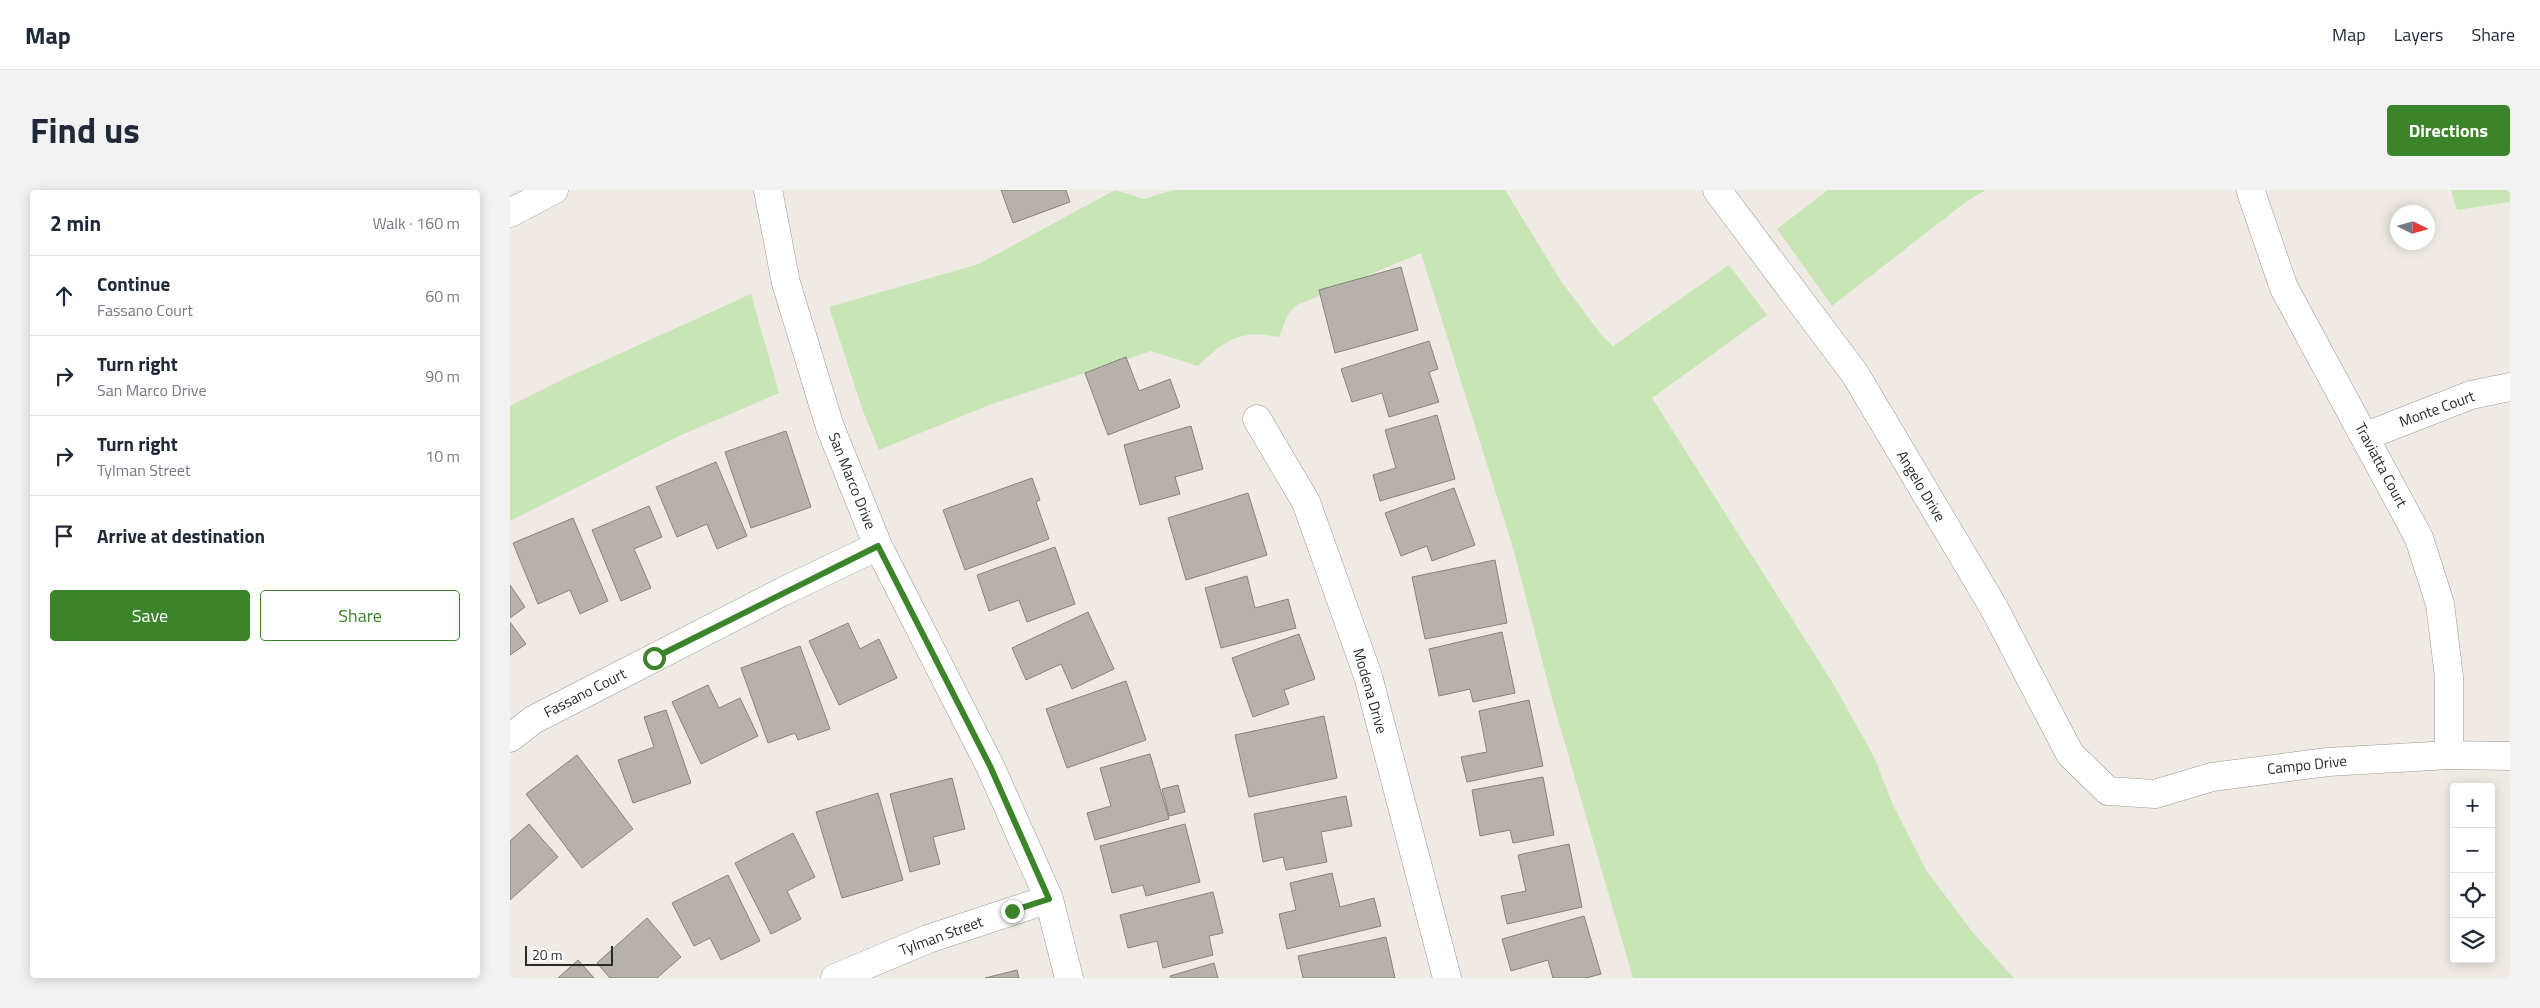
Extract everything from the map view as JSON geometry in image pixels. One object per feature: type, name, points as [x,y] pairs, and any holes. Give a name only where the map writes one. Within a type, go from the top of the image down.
[{"type":"street","points":[[510,213],[554,190]]},
{"type":"street","name":"San Marco Drive","points":[[768,190],[786,283],[830,427],[878,546],[990,766],[1049,899],[1068,978]]},
{"type":"street","name":"Angelo Drive","points":[[1717,190],[1854,374],[1994,608],[2070,754],[2108,791]]},
{"type":"street","name":"Traviatta Court","points":[[2251,192],[2284,288],[2366,436],[2419,538],[2440,604],[2449,677],[2449,755]]},
{"type":"street","name":"Monte Court","points":[[2366,436],[2471,395],[2510,387]]},
{"type":"street","name":"Modena Drive","points":[[1257,418],[1306,502],[1368,676],[1447,978]]},
{"type":"street","name":"Fassano Court","points":[[510,738],[533,720],[782,592],[878,546]]},
{"type":"street","name":"Campo Drive","points":[[2108,791],[2155,794],[2212,777],[2328,762],[2449,755],[2510,756]]},
{"type":"street","name":"Tylman Street","points":[[835,978],[928,939],[1049,899]]},
{"type":"green space","points":[[1115,190],[1144,199],[1173,190],[1505,190],[1561,281],[1603,337],[1613,346],[1729,265],[1767,315],[1652,398],[1834,685],[1874,757],[1893,805],[1926,870],[1974,934],[2014,978],[1633,978],[1552,699],[1514,551],[1421,253],[1297,305],[1288,314],[1279,337],[1254,334],[1234,339],[1217,349],[1198,366],[1151,351],[989,405],[879,450],[863,411],[829,307],[979,264]]},
{"type":"green space","points":[[1828,190],[1986,190],[1967,201],[1832,306],[1777,229]]},
{"type":"green space","points":[[2451,190],[2510,190],[2510,202],[2457,210]]},
{"type":"green space","points":[[751,294],[779,393],[679,436],[510,521],[510,406],[566,378]]},
{"type":"building","points":[[1001,190],[1066,190],[1070,202],[1013,223]]},
{"type":"building","points":[[1401,267],[1418,330],[1335,353],[1319,290]]},
{"type":"building","points":[[1429,341],[1438,369],[1429,372],[1439,402],[1389,417],[1382,393],[1352,402],[1341,369]]},
{"type":"building","points":[[1126,357],[1139,391],[1170,379],[1180,407],[1108,435],[1085,373]]},
{"type":"building","points":[[1437,415],[1455,479],[1380,501],[1373,475],[1396,468],[1385,430]]},
{"type":"building","points":[[1191,426],[1203,469],[1175,477],[1180,494],[1140,505],[1124,445]]},
{"type":"building","points":[[786,431],[811,507],[751,528],[725,452]]},
{"type":"building","points":[[716,462],[747,536],[717,549],[707,524],[677,537],[656,487]]},
{"type":"building","points":[[1032,478],[1040,500],[1036,502],[1049,539],[965,570],[943,510]]},
{"type":"building","points":[[1454,488],[1475,545],[1432,561],[1427,546],[1401,556],[1385,513]]},
{"type":"building","points":[[1248,493],[1267,555],[1186,580],[1168,518]]},
{"type":"building","points":[[649,506],[662,537],[634,549],[651,588],[621,601],[592,530]]},
{"type":"building","points":[[573,518],[608,601],[580,614],[570,590],[538,604],[513,543]]},
{"type":"building","points":[[1055,547],[1075,604],[1027,622],[1019,600],[989,611],[977,575]]},
{"type":"building","points":[[1495,560],[1507,623],[1425,639],[1412,577]]},
{"type":"building","points":[[1247,576],[1255,608],[1288,599],[1296,628],[1221,648],[1205,588]]},
{"type":"building","points":[[510,585],[525,607],[510,618]]},
{"type":"building","points":[[1088,612],[1114,669],[1072,689],[1061,664],[1026,680],[1012,648]]},
{"type":"building","points":[[510,622],[526,644],[510,655]]},
{"type":"building","points":[[848,623],[860,649],[879,639],[897,678],[839,705],[809,641]]},
{"type":"building","points":[[1502,632],[1515,693],[1473,702],[1470,689],[1439,696],[1429,649]]},
{"type":"building","points":[[1299,634],[1315,679],[1284,690],[1289,704],[1253,717],[1232,658]]},
{"type":"building","points":[[800,646],[830,729],[798,740],[795,733],[768,743],[741,668]]},
{"type":"building","points":[[1126,681],[1146,740],[1067,768],[1046,709]]},
{"type":"building","points":[[708,685],[719,708],[740,698],[758,736],[701,764],[672,702]]},
{"type":"building","points":[[1529,700],[1543,766],[1467,782],[1461,757],[1487,752],[1479,711]]},
{"type":"building","points":[[666,710],[691,783],[633,803],[618,760],[654,747],[644,717]]},
{"type":"building","points":[[1324,716],[1337,778],[1249,797],[1235,735]]},
{"type":"building","points":[[1150,754],[1169,819],[1095,840],[1087,813],[1111,806],[1100,768]]},
{"type":"building","points":[[577,755],[633,829],[582,868],[526,794]]},
{"type":"building","points":[[1543,777],[1554,835],[1513,843],[1510,830],[1480,836],[1472,790]]},
{"type":"building","points":[[952,778],[965,829],[933,837],[940,864],[910,872],[890,794]]},
{"type":"building","points":[[1178,785],[1185,812],[1169,816],[1162,789]]},
{"type":"building","points":[[878,793],[903,880],[842,898],[816,812]]},
{"type":"building","points":[[1346,796],[1352,826],[1321,832],[1327,862],[1286,870],[1283,857],[1263,862],[1254,814]]},
{"type":"building","points":[[529,824],[558,857],[510,900],[510,841]]},
{"type":"building","points":[[1185,824],[1200,882],[1146,896],[1143,885],[1112,893],[1100,846]]},
{"type":"building","points":[[793,833],[815,877],[787,891],[801,919],[771,934],[735,863]]},
{"type":"building","points":[[1569,844],[1582,907],[1507,924],[1501,896],[1526,891],[1518,855]]},
{"type":"building","points":[[1332,873],[1340,907],[1374,898],[1381,926],[1287,949],[1279,914],[1296,910],[1290,883]]},
{"type":"building","points":[[728,875],[760,941],[721,960],[710,938],[694,946],[672,903]]},
{"type":"building","points":[[1213,892],[1223,933],[1209,936],[1213,955],[1163,968],[1157,941],[1128,948],[1120,915]]},
{"type":"building","points":[[1584,916],[1601,974],[1586,978],[1553,978],[1548,960],[1511,971],[1502,939]]},
{"type":"building","points":[[647,918],[681,957],[657,978],[610,978],[597,963]]},
{"type":"building","points":[[1386,937],[1395,978],[1303,978],[1298,956]]},
{"type":"building","points":[[578,960],[594,978],[558,978]]},
{"type":"building","points":[[1214,963],[1218,978],[1171,978],[1170,976]]},
{"type":"building","points":[[1017,970],[1019,978],[985,978]]},
{"type":"route","points":[[654,658],[782,592],[878,546],[990,766],[1049,899],[1012,911]]}]
